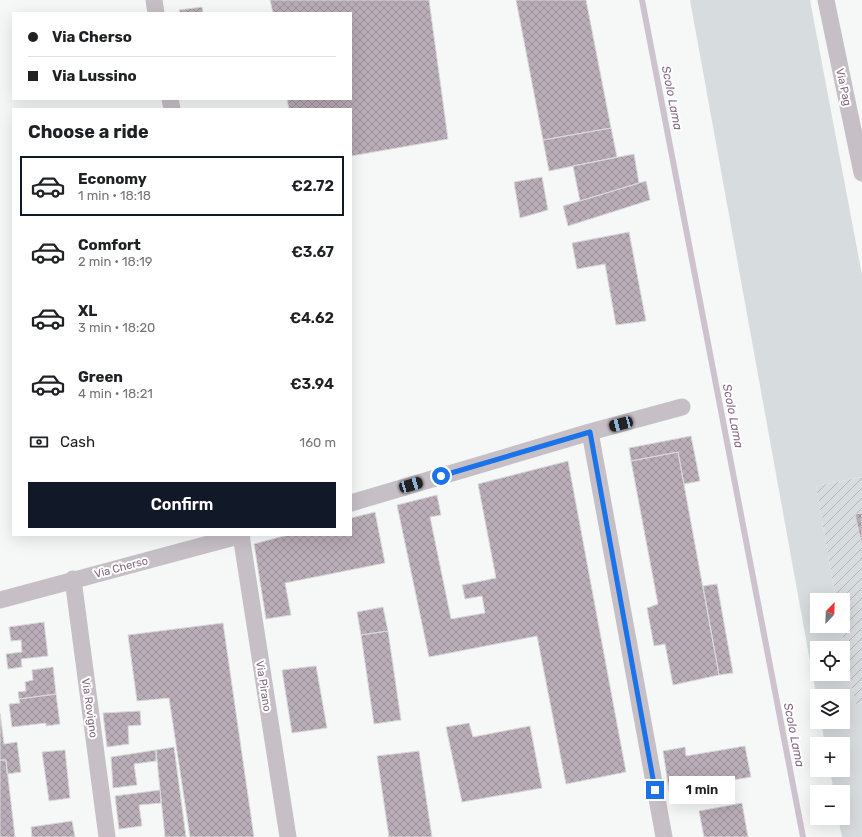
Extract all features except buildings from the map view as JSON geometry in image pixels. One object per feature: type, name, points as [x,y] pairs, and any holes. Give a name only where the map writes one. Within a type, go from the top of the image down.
[{"type":"street","points":[[154,0],[156,12]]},
{"type":"street","name":"Via Pag","points":[[826,0],[862,173]]},
{"type":"street","points":[[352,503],[590,432],[682,408]]},
{"type":"street","points":[[590,432],[664,837]]},
{"type":"street","name":"Via Cherso","points":[[0,600],[72,579],[237,536]]},
{"type":"street","name":"Via Pirano","points":[[241,536],[288,837]]},
{"type":"street","name":"Via Rovigno","points":[[72,579],[107,837]]},
{"type":"shaded area","points":[[690,0],[810,0],[862,275],[862,477],[816,486],[835,593],[810,593],[810,633],[842,633],[844,641],[810,641],[810,661]]},
{"type":"shaded area","points":[[862,477],[862,703],[855,704],[850,676],[850,641],[844,641],[842,633],[850,633],[850,593],[835,593],[816,486]]},
{"type":"shaded area","points":[[850,676],[855,704],[862,703],[862,837],[842,837],[839,825],[850,825],[850,785],[833,785],[831,777],[850,777],[850,737],[824,737],[822,729],[850,729],[850,689],[815,689],[814,681],[850,681]]},
{"type":"waterway","name":"Scolo Lama","points":[[642,0],[803,837]]},
{"type":"route","points":[[441,476],[590,432],[655,790]]}]
